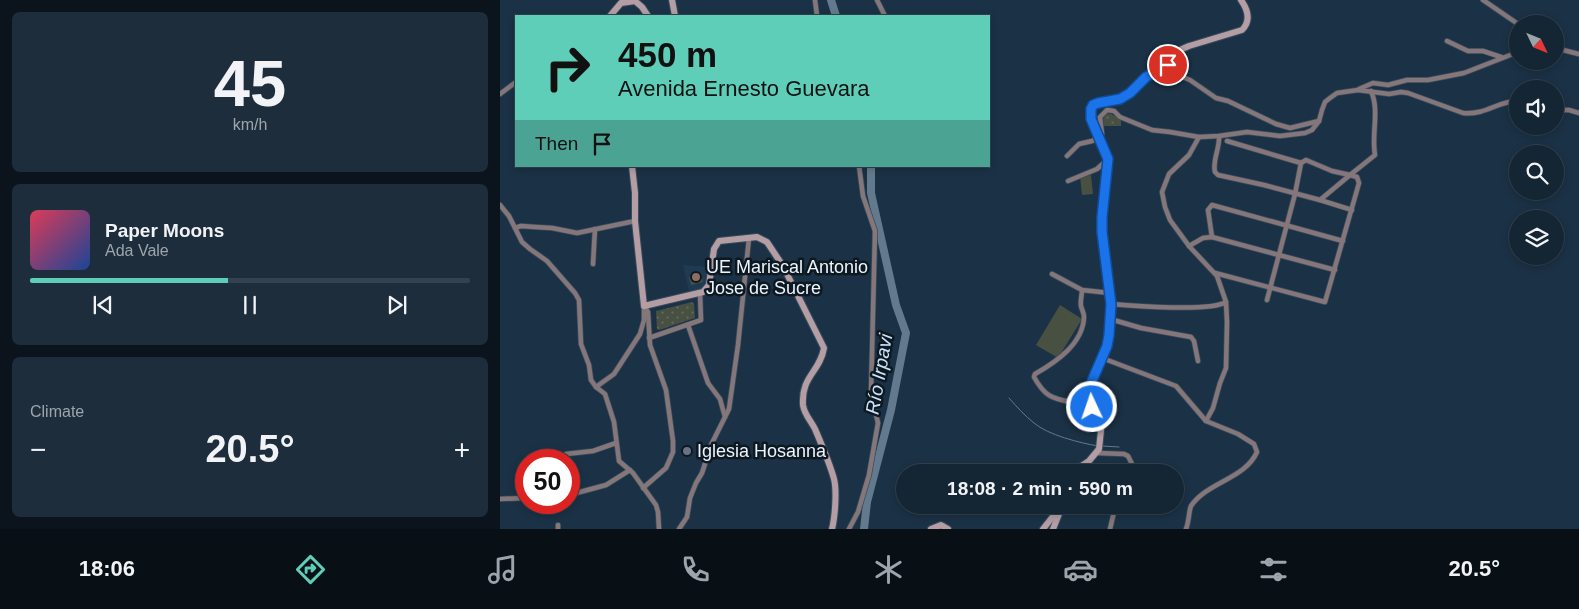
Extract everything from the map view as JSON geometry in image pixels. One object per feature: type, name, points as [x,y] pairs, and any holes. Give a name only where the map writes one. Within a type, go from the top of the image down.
[{"type":"street","points":[[672,0],[675,15]]},
{"type":"street","points":[[815,0],[817,15]]},
{"type":"street","points":[[877,0],[885,15]]},
{"type":"street","points":[[1081,464],[1099,448],[1102,421],[1091,404],[1089,392],[1109,335],[1111,304],[1102,217],[1108,159],[1091,119],[1091,109],[1093,105],[1120,99],[1130,93],[1152,72],[1168,65],[1182,49],[1239,32],[1244,28],[1248,16],[1241,0]]},
{"type":"street","points":[[1483,0],[1509,18]]},
{"type":"street","points":[[611,15],[619,2],[635,1],[642,6],[647,15]]},
{"type":"street","points":[[1447,41],[1468,51],[1483,51],[1501,57]]},
{"type":"street","points":[[1564,50],[1579,54]]},
{"type":"street","points":[[1358,90],[1372,83],[1388,85],[1407,80],[1428,80],[1464,73],[1478,69],[1509,55]]},
{"type":"street","points":[[1168,65],[1180,76],[1190,80],[1216,98],[1228,101],[1276,124],[1290,128],[1319,121]]},
{"type":"street","points":[[500,94],[515,83]]},
{"type":"street","points":[[1067,156],[1079,144],[1099,138],[1102,134],[1100,117],[1105,111],[1110,110],[1129,121],[1152,130],[1199,137],[1247,132],[1268,136],[1296,135],[1312,130],[1319,121],[1325,102],[1337,93],[1358,90],[1389,94],[1408,93],[1463,113],[1472,114],[1484,112],[1509,101]]},
{"type":"street","points":[[1320,200],[1375,155],[1373,140],[1376,101],[1371,91]]},
{"type":"street","points":[[1564,110],[1579,113]]},
{"type":"street","points":[[1219,136],[1214,166],[1215,172],[1218,175],[1264,185],[1352,210]]},
{"type":"street","points":[[1199,137],[1189,155],[1169,174],[1162,192],[1170,220],[1189,246],[1215,273],[1219,279],[1226,302],[1226,368],[1213,408],[1206,422]]},
{"type":"street","points":[[1215,273],[1326,302],[1359,183],[1357,177],[1332,171],[1306,160],[1301,163],[1228,142]]},
{"type":"street","points":[[1068,181],[1100,168],[1108,159]]},
{"type":"street","points":[[1267,300],[1295,194],[1301,163]]},
{"type":"street","points":[[596,387],[614,374],[640,334],[644,320],[632,167]]},
{"type":"street","points":[[849,529],[858,512],[869,475],[878,423],[871,393],[875,231],[863,196],[859,167]]},
{"type":"street","points":[[500,205],[522,242],[547,261],[579,300],[581,344],[589,365],[592,380],[596,387],[605,394],[614,422],[619,461],[630,470],[656,505],[659,529]]},
{"type":"street","points":[[1212,238],[1208,210],[1212,205],[1343,241]]},
{"type":"street","points":[[515,228],[521,226],[552,228],[577,233],[635,221]]},
{"type":"street","points":[[593,264],[595,230]]},
{"type":"street","points":[[644,306],[706,290],[709,285],[714,249],[719,241],[757,237],[767,242],[783,266],[824,348],[822,357],[805,385],[804,407],[835,480],[834,521],[832,529]]},
{"type":"street","points":[[679,529],[687,517],[690,498],[702,473],[711,445],[729,409],[738,345],[749,238]]},
{"type":"street","points":[[1189,246],[1203,238],[1212,238],[1335,270]]},
{"type":"street","points":[[1052,274],[1082,290],[1110,293]]},
{"type":"street","points":[[1082,290],[1080,304],[1084,315],[1083,325],[1079,334],[1074,343],[1058,361],[1035,374],[1034,377],[1044,392],[1051,397],[1059,400],[1091,404]]},
{"type":"street","points":[[649,338],[701,320],[700,293]]},
{"type":"street","points":[[1111,304],[1151,307],[1202,307],[1221,305],[1226,302]]},
{"type":"street","points":[[642,488],[666,468],[673,452],[666,390],[649,338],[648,312],[644,306]]},
{"type":"street","points":[[1110,320],[1141,328],[1192,337],[1198,361]]},
{"type":"street","points":[[688,325],[708,383],[720,398],[725,417]]},
{"type":"street","points":[[1102,358],[1176,386],[1206,422],[1238,434],[1254,444],[1257,452],[1250,464],[1221,484],[1207,491],[1191,506],[1186,529]]},
{"type":"street","points":[[580,452],[593,451],[616,443]]},
{"type":"street","points":[[1099,448],[1128,456],[1132,464]]},
{"type":"street","points":[[580,492],[606,484],[630,470]]},
{"type":"street","points":[[500,499],[515,498]]},
{"type":"street","points":[[1043,529],[1055,514]]},
{"type":"street","points":[[1053,529],[1059,514]]},
{"type":"street","points":[[1110,529],[1114,514]]},
{"type":"street","points":[[931,529],[941,525],[948,529]]},
{"type":"shaded area","name":"UE Mariscal Antonio Jose de Sucre","points":[[683,265],[708,267],[706,288],[689,291]]},
{"type":"green space","points":[[1106,113],[1121,119],[1121,126],[1104,126],[1103,118]]},
{"type":"green space","points":[[1091,175],[1093,194],[1082,195],[1080,176]]},
{"type":"green space","points":[[701,274],[703,282],[691,285],[689,277]]},
{"type":"green space","points":[[692,302],[694,304],[695,318],[659,330],[657,329],[656,311]]},
{"type":"green space","points":[[1060,305],[1082,319],[1058,358],[1036,345]]},
{"type":"waterway","name":"Río Irpavi","points":[[831,0],[836,15]]},
{"type":"waterway","name":"Río Irpavi","points":[[864,529],[867,502],[891,410],[906,333],[896,305],[871,193],[871,167]]},
{"type":"waterway","points":[[1009,398],[1027,417],[1047,431],[1064,438],[1098,446]]},
{"type":"waterway","points":[[1102,446],[1119,447]]},
{"type":"place","name":"UE Mariscal Antonio Jose de Sucre","points":[[696,277]]},
{"type":"place","name":"Iglesia Hosanna","points":[[687,451]]},
{"type":"route","points":[[1092,407],[1089,392],[1107,346],[1111,304],[1102,232],[1108,159],[1091,119],[1091,109],[1093,105],[1098,103],[1120,99],[1137,88],[1152,72],[1168,65]]}]
